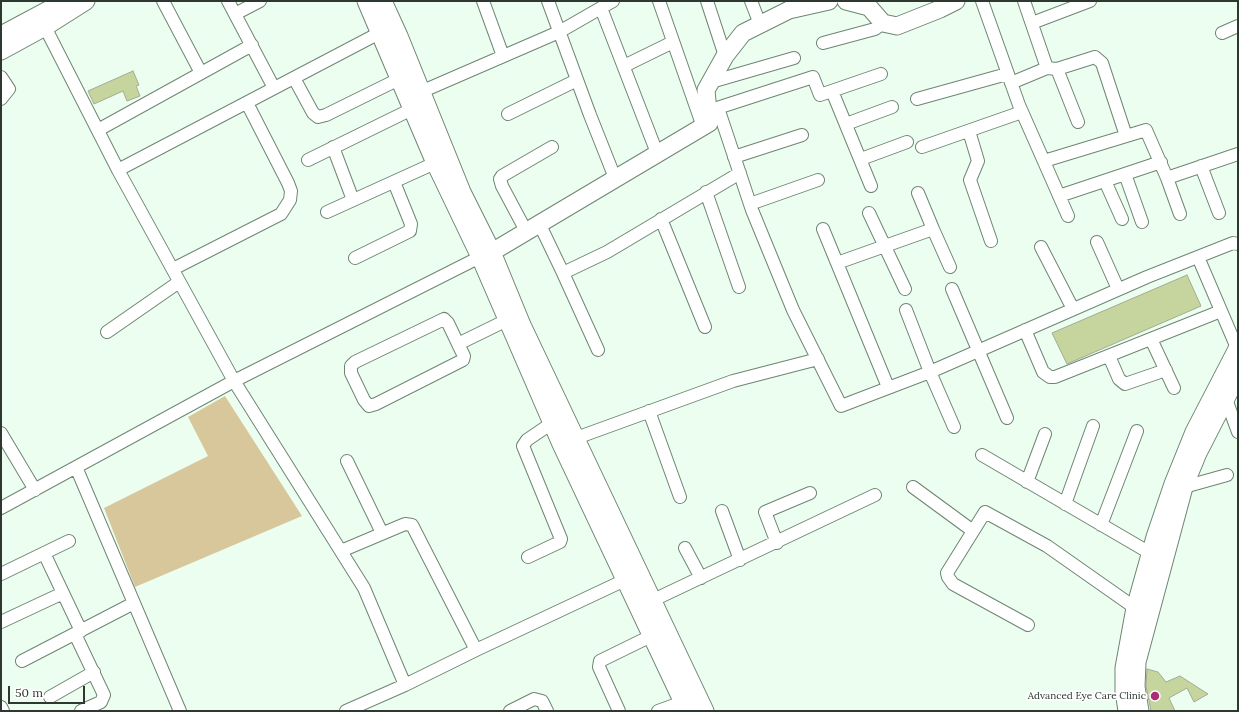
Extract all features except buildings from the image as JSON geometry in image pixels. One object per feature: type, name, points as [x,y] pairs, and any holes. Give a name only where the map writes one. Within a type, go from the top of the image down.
[{"type":"street","points":[[1,35],[65,1]]},
{"type":"street","points":[[1,51],[45,27],[86,1]]},
{"type":"street","points":[[163,1],[201,73]]},
{"type":"street","points":[[228,1],[274,88]]},
{"type":"street","points":[[235,14],[260,1]]},
{"type":"street","points":[[366,1],[387,29],[435,163],[486,254],[522,325],[577,437],[706,711]]},
{"type":"street","points":[[383,1],[387,29],[399,79],[413,100],[462,192],[486,254],[507,320],[561,444],[685,706],[658,711]]},
{"type":"street","points":[[483,1],[503,56]]},
{"type":"street","points":[[548,1],[615,178]]},
{"type":"street","points":[[308,160],[413,100],[503,56],[559,32],[613,1]]},
{"type":"street","points":[[659,1],[674,42],[710,115],[734,157],[750,204],[793,310],[841,406],[930,372],[979,349],[1118,289],[1233,243],[1238,244]]},
{"type":"street","points":[[707,1],[725,56]]},
{"type":"street","points":[[751,1],[760,24]]},
{"type":"street","points":[[710,115],[706,90],[725,56],[742,33],[804,4],[829,1]]},
{"type":"street","points":[[846,1],[869,7],[883,23],[898,26],[939,5],[956,1]]},
{"type":"street","points":[[982,1],[1022,112],[1068,216]]},
{"type":"street","points":[[1024,1],[1052,69],[1078,122]]},
{"type":"street","points":[[1032,23],[1090,1]]},
{"type":"street","points":[[601,8],[658,153]]},
{"type":"street","points":[[822,43],[875,29],[883,23]]},
{"type":"street","points":[[1222,33],[1238,26]]},
{"type":"street","points":[[45,27],[118,170],[234,381],[364,588],[405,685]]},
{"type":"street","points":[[118,170],[387,29]]},
{"type":"street","points":[[624,66],[674,42]]},
{"type":"street","points":[[98,130],[252,45]]},
{"type":"street","points":[[917,99],[1052,69],[1091,57],[1099,59],[1126,136]]},
{"type":"street","points":[[711,82],[794,58]]},
{"type":"street","points":[[1,508],[234,381],[486,254],[658,153],[710,115],[813,77],[820,95],[881,74]]},
{"type":"street","points":[[1,76],[9,89],[1,99]]},
{"type":"street","points":[[294,78],[313,113],[318,117],[326,115],[399,79]]},
{"type":"street","points":[[508,114],[577,80]]},
{"type":"street","points":[[832,91],[872,186]]},
{"type":"street","points":[[172,269],[281,214],[290,200],[291,192],[288,183],[247,103]]},
{"type":"street","points":[[846,124],[892,107]]},
{"type":"street","points":[[922,148],[1022,112]]},
{"type":"street","points":[[1044,161],[1146,130],[1161,162],[1180,214]]},
{"type":"street","points":[[969,131],[978,161],[970,180],[992,241]]},
{"type":"street","points":[[734,157],[802,135]]},
{"type":"street","points":[[860,159],[907,142]]},
{"type":"street","points":[[333,147],[353,200]]},
{"type":"street","points":[[552,147],[502,176],[500,179],[502,186],[563,273],[598,350]]},
{"type":"street","points":[[1167,178],[1238,154]]},
{"type":"street","points":[[1059,196],[1161,162]]},
{"type":"street","points":[[327,212],[435,163]]},
{"type":"street","points":[[1200,166],[1219,213]]},
{"type":"street","points":[[563,273],[607,252],[740,173]]},
{"type":"street","points":[[1125,174],[1142,222]]},
{"type":"street","points":[[750,204],[818,180]]},
{"type":"street","points":[[1105,181],[1122,219]]},
{"type":"street","points":[[355,258],[410,231],[411,224],[394,182]]},
{"type":"street","points":[[706,192],[739,287]]},
{"type":"street","points":[[918,193],[950,267]]},
{"type":"street","points":[[868,214],[905,289]]},
{"type":"street","points":[[661,219],[705,327]]},
{"type":"street","points":[[823,229],[888,387]]},
{"type":"street","points":[[837,263],[933,229]]},
{"type":"street","points":[[1097,242],[1118,289]]},
{"type":"street","points":[[1041,247],[1073,309]]},
{"type":"street","points":[[1140,711],[1135,672],[1150,553],[1173,484],[1194,432],[1238,348],[1198,257]]},
{"type":"street","points":[[107,332],[180,282]]},
{"type":"street","points":[[952,290],[979,349],[1007,418]]},
{"type":"street","points":[[906,310],[930,372],[954,427]]},
{"type":"street","points":[[1025,330],[1044,372],[1050,377],[1055,377],[1221,311]]},
{"type":"street","points":[[444,319],[448,323],[458,344],[464,356],[463,360],[376,404],[369,406],[364,400],[351,373],[352,366],[355,362],[444,319]]},
{"type":"street","points":[[458,344],[507,320]]},
{"type":"street","points":[[1151,339],[1174,388]]},
{"type":"street","points":[[1109,356],[1119,379],[1125,384],[1166,370]]},
{"type":"street","points":[[561,444],[733,381],[818,359]]},
{"type":"street","points":[[1127,711],[1124,690],[1124,668],[1142,612],[1184,488],[1198,453],[1230,395],[1238,375]]},
{"type":"street","points":[[1230,395],[1238,432]]},
{"type":"street","points":[[649,411],[680,497]]},
{"type":"street","points":[[528,557],[560,542],[560,536],[523,446],[527,440],[552,423]]},
{"type":"street","points":[[1065,504],[1093,426]]},
{"type":"street","points":[[1101,525],[1137,431]]},
{"type":"street","points":[[1,433],[35,490]]},
{"type":"street","points":[[1027,482],[1045,434]]},
{"type":"street","points":[[982,456],[1150,553]]},
{"type":"street","points":[[347,461],[382,533]]},
{"type":"street","points":[[76,468],[180,711]]},
{"type":"street","points":[[1184,488],[1227,475]]},
{"type":"street","points":[[913,487],[973,531]]},
{"type":"street","points":[[777,542],[765,512],[810,493]]},
{"type":"street","points":[[638,608],[875,495]]},
{"type":"street","points":[[722,511],[740,560]]},
{"type":"street","points":[[1028,625],[950,581],[947,573],[985,512],[1046,546],[1142,612]]},
{"type":"street","points":[[341,552],[382,533],[408,524],[415,528],[476,650]]},
{"type":"street","points":[[1,574],[69,541]]},
{"type":"street","points":[[685,548],[701,578]]},
{"type":"street","points":[[44,553],[63,593],[103,691],[103,699],[101,702],[81,711]]},
{"type":"street","points":[[346,711],[405,685],[625,580]]},
{"type":"street","points":[[1,622],[63,593]]},
{"type":"street","points":[[22,661],[134,603]]},
{"type":"street","points":[[619,711],[598,664],[603,658],[651,636]]},
{"type":"street","points":[[50,697],[94,672]]},
{"type":"street","points":[[510,711],[534,699],[542,700],[547,711]]},
{"type":"street","points":[[1,707],[3,711]]},
{"type":"shaded area","points":[[225,396],[302,516],[135,587],[104,508],[208,456],[188,417]]},
{"type":"place","name":"Advanced Eye Care Clinic","points":[[1155,696]]}]
